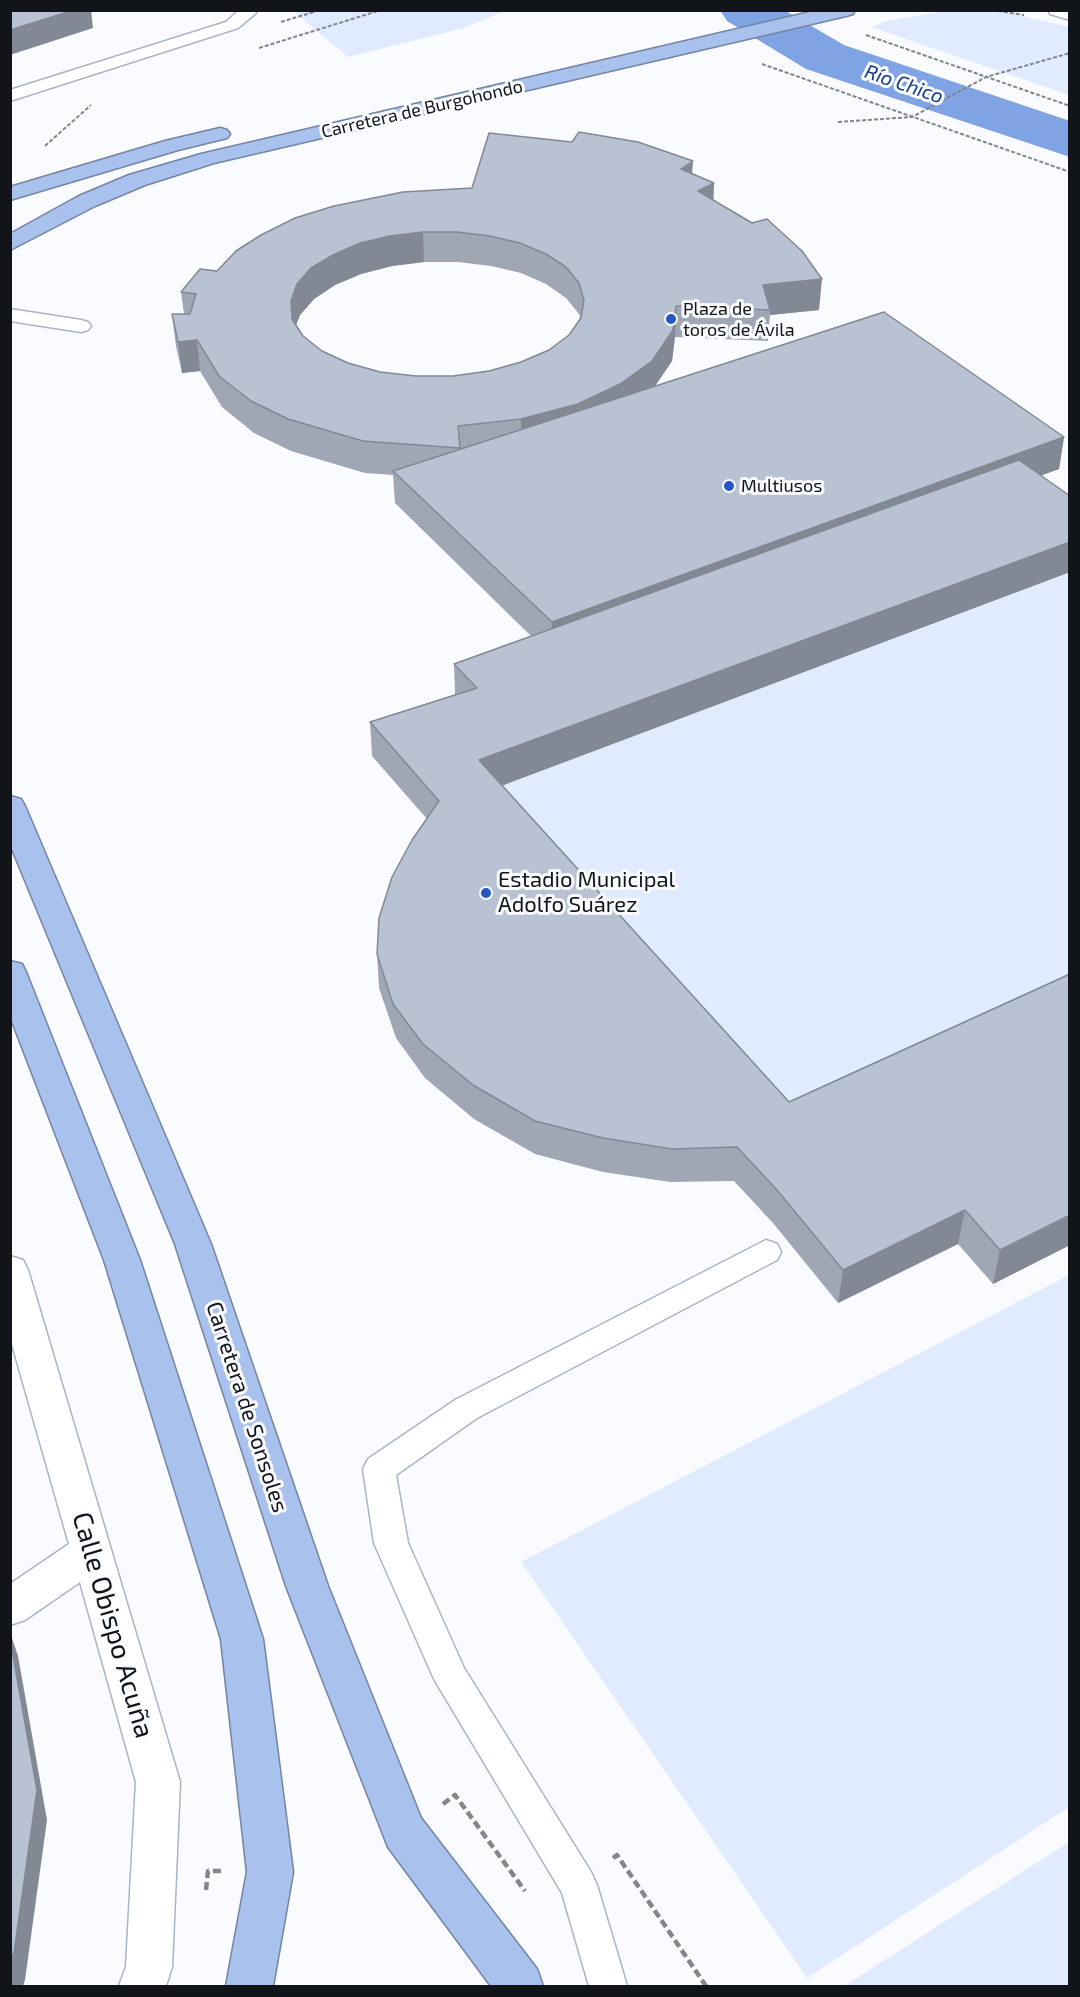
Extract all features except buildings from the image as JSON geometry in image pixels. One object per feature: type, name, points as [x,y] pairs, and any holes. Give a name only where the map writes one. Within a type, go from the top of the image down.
[{"type":"highway","name":"Carretera de Burgohondo","points":[[424,88],[766,10]]},
{"type":"highway","name":"Carretera de Burgohondo","points":[[10,243],[87,201],[137,180],[208,158],[839,12]]},
{"type":"highway","points":[[10,194],[172,145],[241,129]]},
{"type":"highway","name":"Carretera de Sonsoles","points":[[10,806],[193,1244],[307,1586],[404,1832],[520,1986]]},
{"type":"highway","points":[[10,972],[122,1260],[242,1639],[270,1872],[250,1986]]},
{"type":"street","points":[[1057,10],[1070,14]]},
{"type":"street","name":"Calle Obispo Acuña","points":[[10,1270],[158,1782],[149,1967],[143,1986]]},
{"type":"street","points":[[10,1607],[92,1551]]},
{"type":"lane","points":[[10,96],[232,25],[248,13],[248,10]]},
{"type":"lane","points":[[86,70],[98,63],[182,33],[190,27],[190,22]]},
{"type":"lane","points":[[10,315],[81,326]]},
{"type":"lane","points":[[608,1986],[578,1885],[451,1678],[391,1543],[379,1469],[466,1408],[766,1252]]},
{"type":"path","points":[[864,35],[1070,106]]},
{"type":"path","points":[[838,122],[912,117],[986,77],[1070,53]]},
{"type":"path","points":[[756,62],[1070,172]]},
{"type":"path","points":[[45,146],[97,101]]},
{"type":"shaded area","points":[[293,11],[504,11],[464,28],[348,57]]},
{"type":"shaded area","points":[[945,11],[1005,12],[1069,27],[1069,95],[871,27],[887,21]]},
{"type":"shaded area","points":[[1069,572],[1069,1005],[785,1136],[480,794]]},
{"type":"shaded area","points":[[1069,1275],[1069,1807],[807,1978],[521,1562]]},
{"type":"shaded area","points":[[1069,1842],[1069,1986],[844,1986]]},
{"type":"waterway","name":"Río Chico","points":[[746,10],[825,57],[1070,140]]},
{"type":"place","name":"Plaza de toros de Ávila","points":[[671,319]]},
{"type":"place","name":"Multiusos","points":[[729,486]]},
{"type":"place","name":"Estadio Municipal Adolfo Suárez","points":[[486,893]]}]
